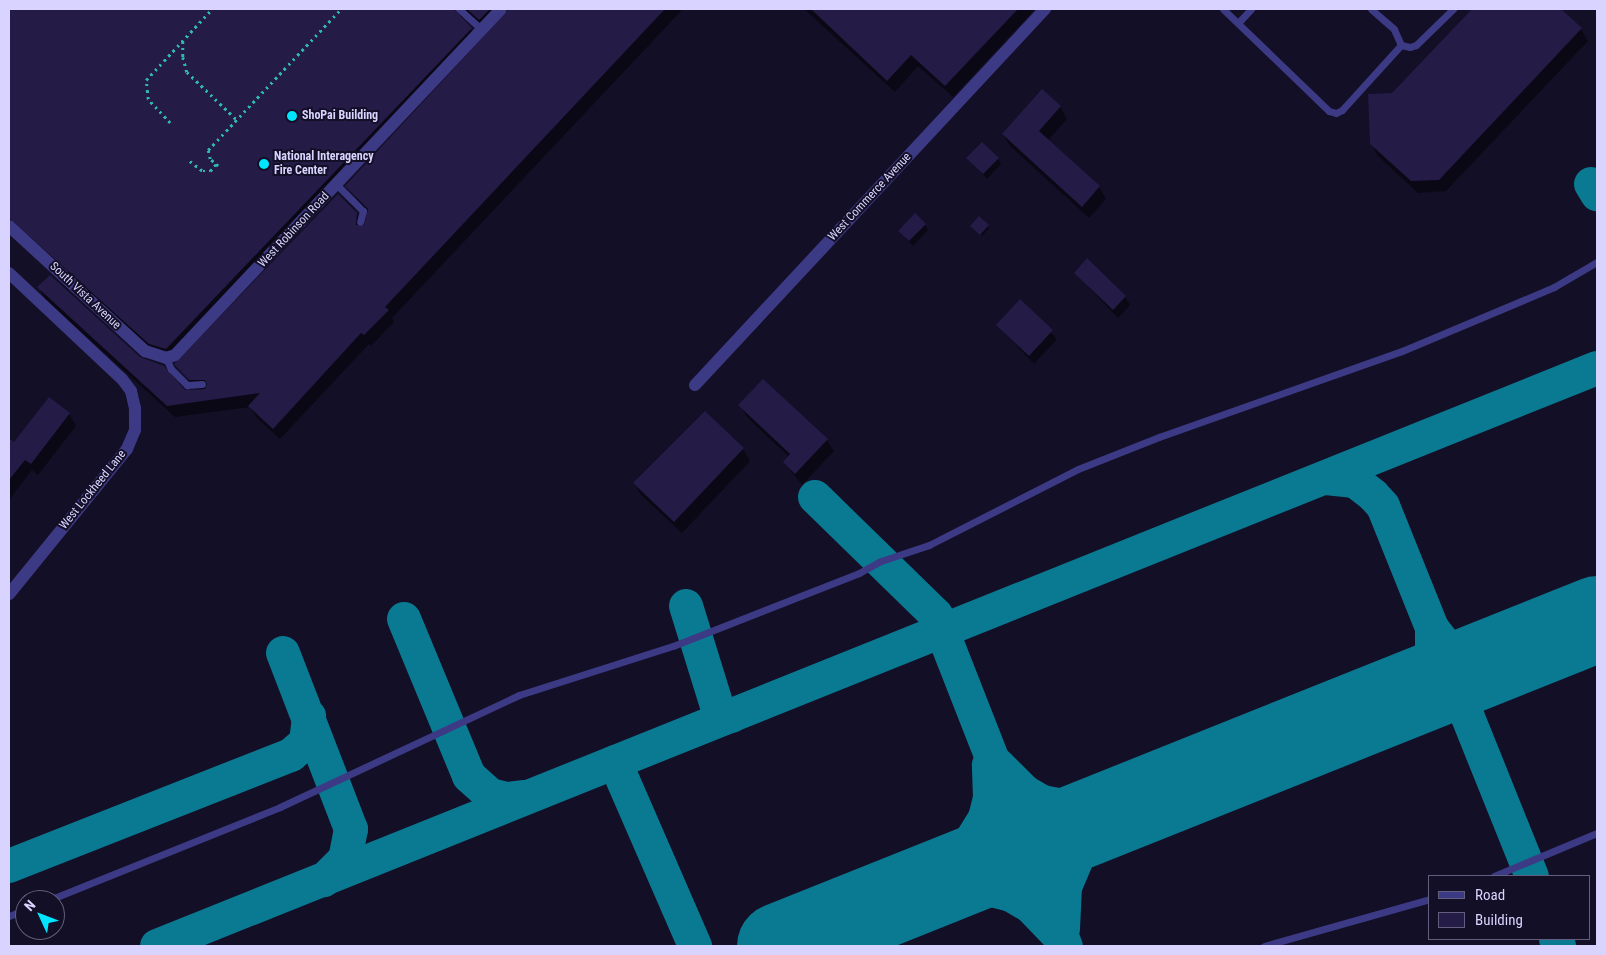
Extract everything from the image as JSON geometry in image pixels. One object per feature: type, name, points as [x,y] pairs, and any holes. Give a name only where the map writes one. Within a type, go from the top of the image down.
[{"type":"street","name":"West Robinson Road","points":[[166,358],[186,347],[501,9]]},
{"type":"street","name":"West Commerce Avenue","points":[[695,385],[1045,9]]},
{"type":"street","name":"South Vista Avenue","points":[[9,226],[144,351],[166,358]]},
{"type":"street","name":"West Lockheed Lane","points":[[9,594],[127,449],[135,430],[136,408],[131,391],[122,379],[10,278]]},
{"type":"lane","points":[[459,9],[481,29]]},
{"type":"lane","points":[[1223,9],[1328,111],[1336,113],[1342,110],[1401,45]]},
{"type":"lane","points":[[1238,23],[1251,9]]},
{"type":"lane","points":[[1371,9],[1394,29],[1401,45],[1410,48],[1416,45],[1453,9]]},
{"type":"lane","points":[[336,184],[363,211],[360,222]]},
{"type":"lane","points":[[65,894],[280,807],[519,696],[674,646],[859,573],[881,561],[929,545],[1078,469],[1159,436],[1402,351],[1554,287],[1597,262]]},
{"type":"lane","points":[[166,358],[171,369],[187,385],[202,384]]},
{"type":"lane","points":[[1496,875],[1597,833]]},
{"type":"lane","points":[[1264,946],[1428,900]]},
{"type":"path","points":[[170,122],[148,99],[144,86],[150,73],[212,9]]},
{"type":"path","points":[[190,162],[203,171],[210,171],[217,165],[210,159],[208,150],[341,9]]},
{"type":"path","points":[[183,39],[183,57],[187,72],[237,120]]},
{"type":"building","points":[[9,9],[454,9],[472,28],[166,349],[149,344],[9,218]]},
{"type":"building","points":[[467,9],[490,9],[479,20]]},
{"type":"building","points":[[509,9],[665,9],[385,307],[389,310],[364,335],[361,333],[273,429],[248,406],[260,393],[167,406],[37,287],[50,275],[140,357],[164,366],[185,390],[205,389],[207,384],[205,380],[189,380],[174,364],[338,194],[357,213],[356,225],[364,225],[368,209],[345,186]]},
{"type":"building","points":[[811,9],[1018,9],[945,86],[911,55],[887,81]]},
{"type":"building","points":[[1472,9],[1561,9],[1582,28],[1439,180],[1411,181],[1370,144],[1368,94],[1392,93]]},
{"type":"building","points":[[1042,89],[1061,106],[1039,131],[1100,186],[1082,207],[1002,134]]},
{"type":"building","points":[[982,142],[999,158],[983,174],[966,158]]},
{"type":"building","points":[[915,213],[926,224],[909,241],[898,231]]},
{"type":"building","points":[[979,216],[989,225],[980,235],[970,226]]},
{"type":"building","points":[[1087,258],[1126,296],[1113,310],[1074,273]]},
{"type":"building","points":[[1020,299],[1053,330],[1029,356],[996,325]]},
{"type":"building","points":[[763,379],[828,439],[795,474],[783,462],[790,454],[738,405]]},
{"type":"building","points":[[49,397],[70,413],[31,464],[25,460],[9,480],[9,438],[14,442]]},
{"type":"building","points":[[705,411],[744,448],[674,522],[633,483]]},
{"type":"taxiway","points":[[1591,184],[1597,194]]},
{"type":"taxiway","points":[[157,946],[1597,368]]},
{"type":"taxiway","points":[[1326,478],[1355,481],[1373,495],[1383,506],[1532,875]]},
{"type":"taxiway","points":[[815,497],[936,615],[1066,946]]},
{"type":"taxiway","points":[[686,606],[717,706],[722,713],[732,716]]},
{"type":"taxiway","points":[[404,619],[469,776],[490,795],[508,799],[525,797]]},
{"type":"taxiway","points":[[1432,628],[1446,646],[1458,653],[1481,657],[1511,653]]},
{"type":"taxiway","points":[[1391,702],[1411,688],[1429,667],[1432,659],[1432,630]]},
{"type":"taxiway","points":[[283,653],[351,829],[345,859],[324,880]]},
{"type":"taxiway","points":[[9,866],[291,755],[306,742],[309,716]]},
{"type":"taxiway","points":[[615,762],[695,946]]},
{"type":"taxiway","points":[[932,885],[956,865],[985,818],[990,798],[989,765]]},
{"type":"taxiway","points":[[998,765],[1025,792],[1042,802],[1096,812],[1124,808]]},
{"type":"taxiway","points":[[1063,929],[1065,887],[1079,854],[1103,826],[1124,808]]},
{"type":"taxiway","points":[[932,885],[964,883],[1011,895],[1030,906],[1056,933]]},
{"type":"taxiway","points":[[1556,940],[1559,946]]},
{"type":"runway","points":[[780,946],[1597,619]]},
{"type":"place","name":"ShoPai Building","points":[[292,116]]},
{"type":"place","name":"National Interagency Fire Center","points":[[264,164]]}]
